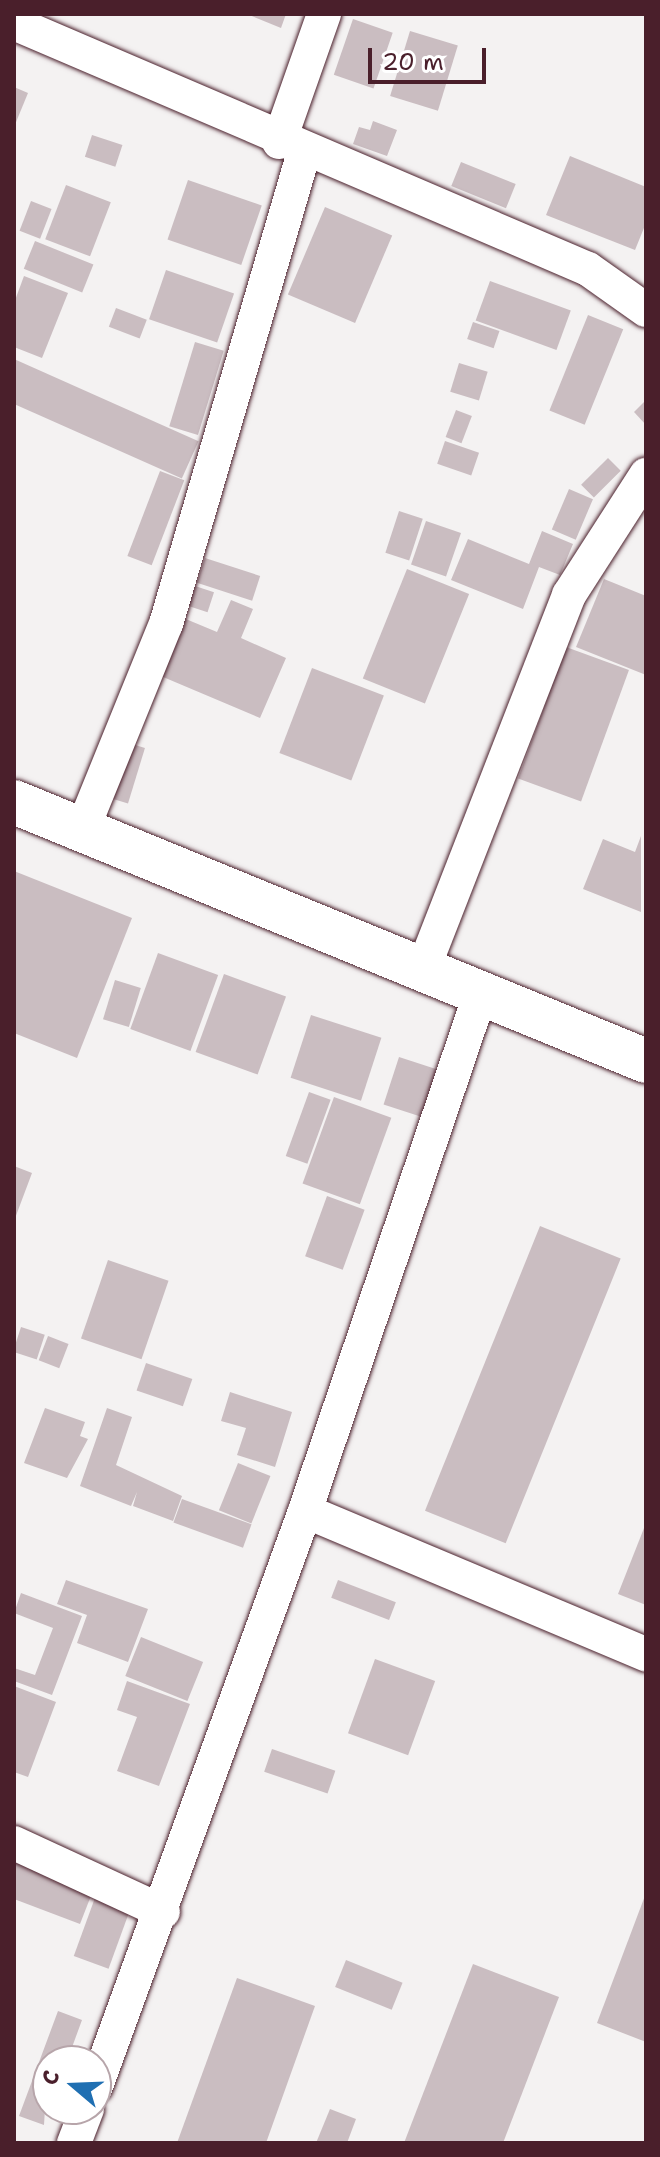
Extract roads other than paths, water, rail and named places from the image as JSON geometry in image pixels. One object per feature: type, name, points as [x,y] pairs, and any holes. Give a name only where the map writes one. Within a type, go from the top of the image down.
[{"type":"street","points":[[83,828],[166,624],[324,14]]},
{"type":"street","points":[[14,23],[292,147],[588,269],[646,310]]},
{"type":"street","points":[[422,972],[569,595],[646,475]]},
{"type":"street","points":[[14,802],[83,828],[422,972],[646,1061]]},
{"type":"street","points":[[112,2045],[163,1912],[305,1511],[480,995]]},
{"type":"street","points":[[305,1511],[646,1654]]},
{"type":"street","points":[[14,1843],[163,1912]]}]
